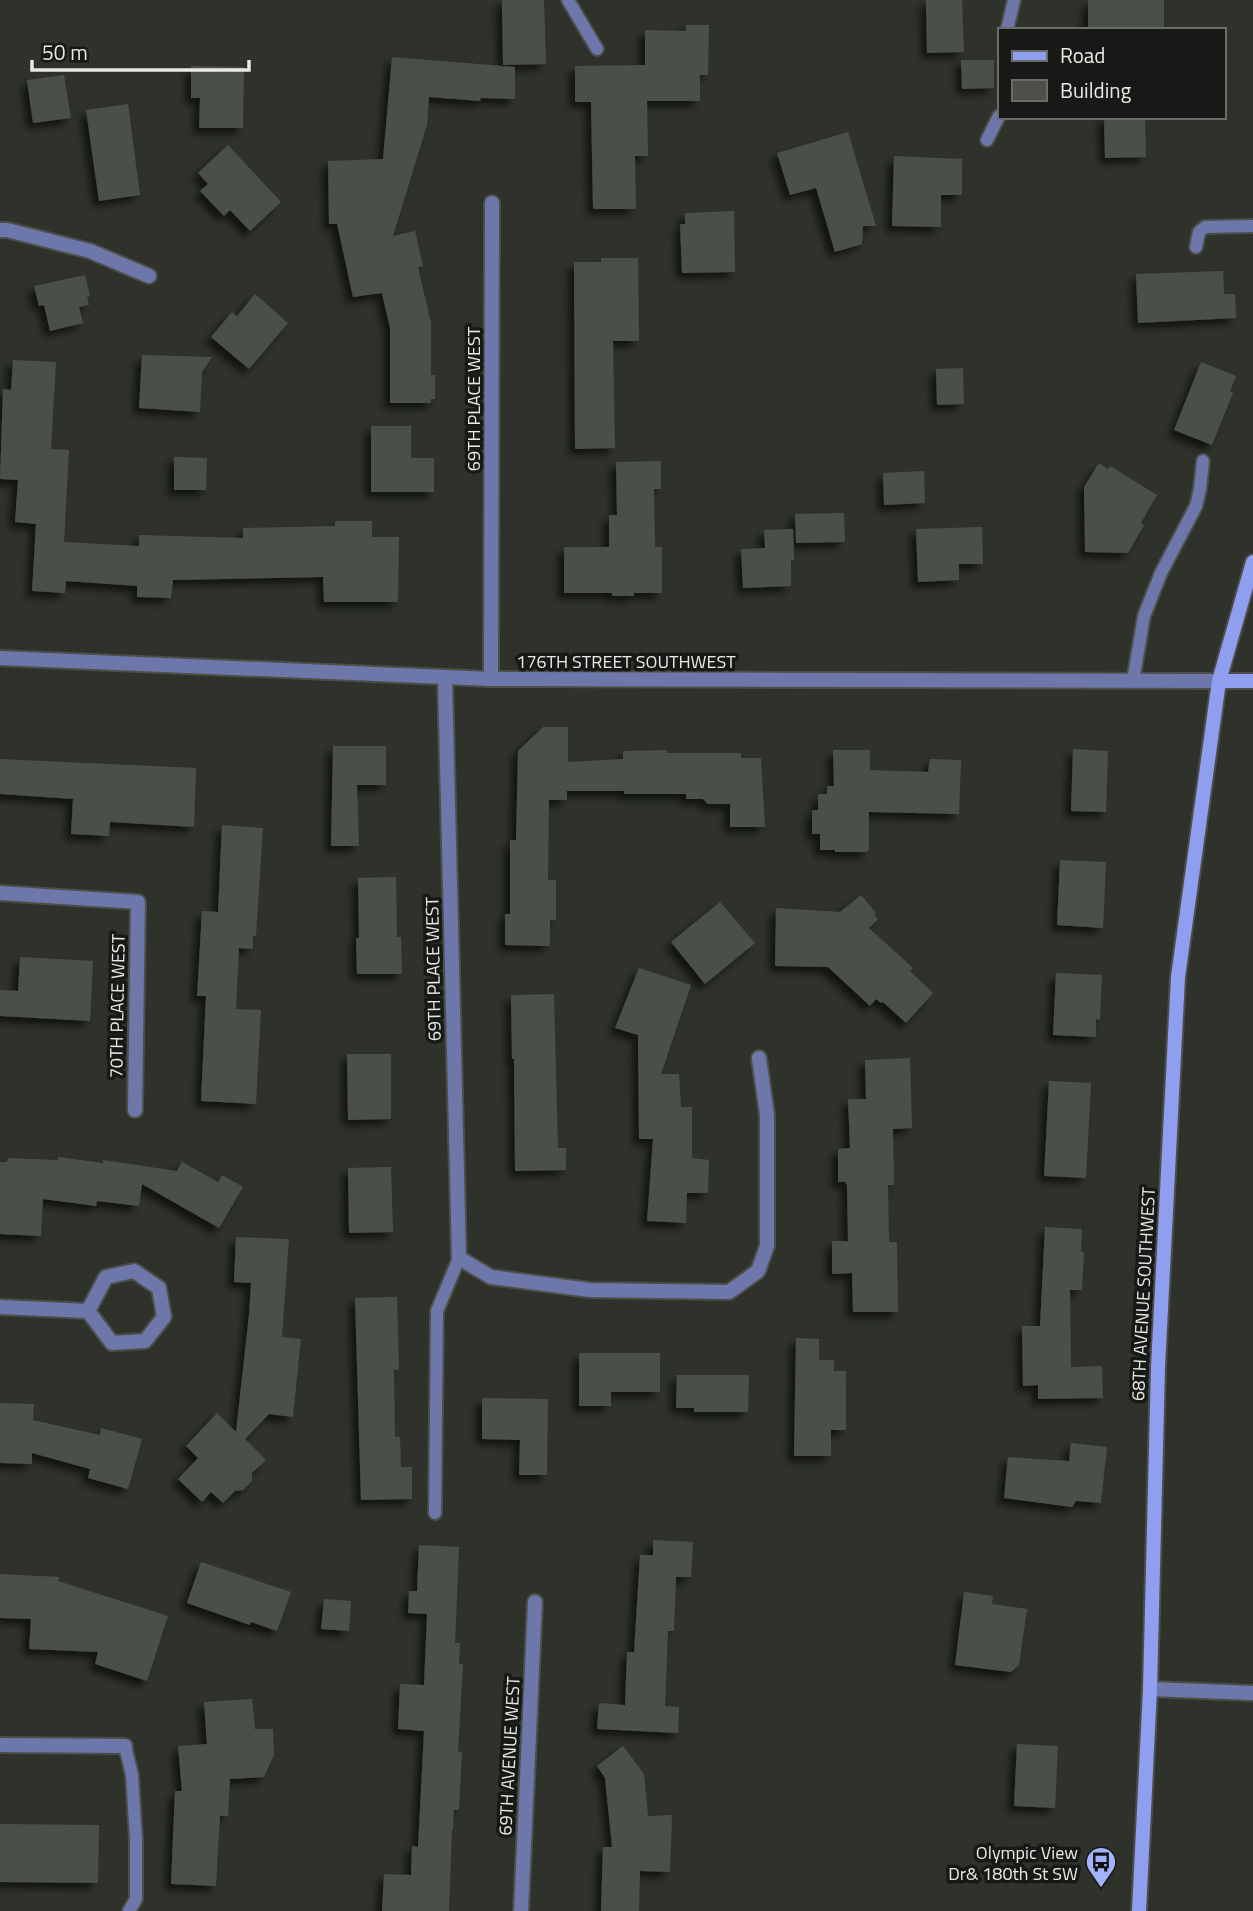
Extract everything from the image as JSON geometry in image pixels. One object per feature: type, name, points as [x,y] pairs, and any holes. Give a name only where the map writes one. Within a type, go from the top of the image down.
[{"type":"main road","name":"68TH AVENUE SOUTHWEST","points":[[1139,1911],[1150,1689],[1158,1367],[1178,977],[1219,681],[1253,562]]},
{"type":"main road","name":"176TH STREET SOUTHWEST","points":[[1219,681],[1253,681]]},
{"type":"street","name":"69TH PLACE WEST","points":[[491,680],[492,203]]},
{"type":"street","points":[[0,230],[90,251],[149,276]]},
{"type":"street","name":"176TH STREET SOUTHWEST","points":[[0,658],[491,680],[1219,681]]},
{"type":"street","name":"69TH PLACE WEST","points":[[445,678],[459,1258]]},
{"type":"street","name":"70TH PLACE WEST","points":[[0,893],[138,902],[135,1111]]},
{"type":"street","points":[[459,1258],[491,1277],[590,1290],[729,1292],[758,1271],[767,1246],[767,1115],[759,1058]]},
{"type":"street","points":[[134,1271],[159,1288],[164,1317],[145,1341],[112,1343],[88,1311],[106,1277],[134,1271]]},
{"type":"street","points":[[0,1307],[88,1311]]},
{"type":"street","name":"69TH AVENUE WEST","points":[[521,1911],[536,1602]]},
{"type":"street","points":[[1150,1689],[1253,1693]]},
{"type":"street","points":[[0,1745],[125,1746]]},
{"type":"lane","points":[[568,0],[597,49]]},
{"type":"lane","points":[[1007,28],[1014,0]]},
{"type":"lane","points":[[987,140],[998,118]]},
{"type":"lane","points":[[1196,247],[1199,232],[1205,227],[1253,226]]},
{"type":"lane","points":[[1133,681],[1144,616],[1161,573],[1196,506],[1203,461]]},
{"type":"lane","points":[[435,1513],[437,1311],[459,1258]]},
{"type":"lane","points":[[125,1746],[132,1775],[136,1840],[136,1899],[129,1911]]},
{"type":"building","points":[[502,0],[544,0],[546,64],[503,65]]},
{"type":"building","points":[[926,0],[962,0],[964,52],[927,53]]},
{"type":"building","points":[[1088,0],[1164,0],[1164,28],[1088,28]]},
{"type":"building","points":[[686,25],[709,25],[708,75],[700,75],[700,101],[647,101],[648,156],[635,156],[636,209],[593,209],[591,102],[575,102],[575,66],[645,65],[645,30],[686,31]]},
{"type":"building","points":[[392,57],[515,67],[515,99],[481,98],[480,101],[429,97],[427,125],[393,236],[415,231],[423,266],[418,267],[431,323],[431,375],[435,375],[435,399],[431,399],[431,403],[390,403],[390,328],[382,293],[353,297],[337,224],[329,224],[328,161],[383,159]]},
{"type":"building","points":[[961,60],[994,60],[994,88],[962,89]]},
{"type":"building","points":[[191,66],[244,67],[243,128],[199,128],[200,98],[191,98]]},
{"type":"building","points":[[64,75],[71,118],[33,123],[27,80]]},
{"type":"building","points":[[128,104],[140,195],[99,201],[86,110]]},
{"type":"building","points":[[1104,119],[1145,119],[1146,157],[1105,158]]},
{"type":"building","points":[[848,132],[876,226],[863,226],[862,244],[835,252],[816,188],[790,195],[777,153]]},
{"type":"building","points":[[228,145],[281,202],[250,231],[230,210],[224,216],[200,191],[208,184],[198,173]]},
{"type":"building","points":[[894,156],[962,159],[962,195],[941,195],[941,227],[892,226]]},
{"type":"building","points":[[734,211],[735,272],[682,273],[680,224],[685,224],[685,213]]},
{"type":"building","points":[[601,258],[638,258],[639,341],[613,341],[615,448],[575,449],[574,262],[601,262]]},
{"type":"building","points":[[1223,271],[1224,294],[1235,294],[1236,318],[1138,323],[1136,274]]},
{"type":"building","points":[[85,275],[90,296],[87,297],[89,305],[79,307],[83,323],[50,331],[44,305],[39,306],[34,286]]},
{"type":"building","points":[[255,294],[288,323],[249,369],[211,337],[232,312],[237,316]]},
{"type":"building","points":[[142,355],[212,357],[202,372],[200,412],[139,408]]},
{"type":"building","points":[[13,360],[56,362],[51,449],[69,450],[64,542],[139,546],[139,535],[243,538],[243,528],[335,526],[335,521],[372,521],[372,537],[399,537],[398,602],[324,602],[323,577],[173,580],[171,598],[137,597],[137,586],[66,581],[65,593],[32,591],[36,524],[15,522],[18,480],[0,479],[3,389],[11,390]]},
{"type":"building","points":[[1201,362],[1236,376],[1230,391],[1233,393],[1212,445],[1174,430]]},
{"type":"building","points":[[963,368],[964,404],[937,405],[936,369]]},
{"type":"building","points":[[371,426],[411,426],[411,458],[434,458],[434,492],[371,492]]},
{"type":"building","points":[[174,457],[207,458],[206,490],[174,490]]},
{"type":"building","points":[[661,461],[661,489],[654,489],[655,547],[662,547],[662,593],[612,596],[612,593],[564,593],[564,547],[609,547],[609,515],[617,515],[616,462]]},
{"type":"building","points":[[1099,463],[1108,469],[1110,466],[1157,495],[1128,553],[1085,552],[1084,487]]},
{"type":"building","points":[[924,471],[925,503],[884,505],[883,473]]},
{"type":"building","points":[[844,513],[845,542],[796,543],[795,514]]},
{"type":"building","points":[[982,527],[983,564],[959,564],[959,580],[918,582],[916,529]]},
{"type":"building","points":[[793,529],[791,586],[743,588],[741,549],[765,548],[764,530]]},
{"type":"building","points":[[543,727],[568,727],[568,762],[623,759],[623,751],[667,750],[667,753],[741,753],[741,758],[761,758],[765,827],[730,827],[730,804],[708,804],[703,799],[686,799],[686,794],[567,791],[567,800],[549,800],[548,880],[556,880],[556,920],[550,920],[550,946],[505,945],[505,914],[510,914],[510,840],[516,840],[518,751]]},
{"type":"building","points":[[333,746],[386,746],[386,785],[357,785],[359,846],[331,846]]},
{"type":"building","points":[[1073,749],[1108,751],[1106,812],[1071,811]]},
{"type":"building","points":[[833,750],[870,750],[870,770],[928,772],[930,759],[961,760],[959,814],[869,812],[867,852],[820,850],[820,834],[812,834],[812,810],[818,810],[818,794],[827,794],[827,786],[834,786]]},
{"type":"building","points":[[0,759],[196,768],[194,827],[110,822],[109,836],[71,834],[73,799],[0,794]]},
{"type":"building","points":[[222,825],[263,828],[256,936],[253,936],[253,949],[239,948],[236,1009],[261,1010],[256,1104],[201,1101],[206,996],[197,996],[202,911],[218,912]]},
{"type":"building","points":[[1060,860],[1106,862],[1103,928],[1057,925]]},
{"type":"building","points":[[396,877],[397,937],[401,937],[402,974],[357,974],[358,878]]},
{"type":"building","points":[[861,895],[878,919],[869,928],[913,968],[910,971],[933,993],[906,1023],[883,1002],[876,999],[870,1006],[828,967],[775,966],[776,908],[840,912]]},
{"type":"building","points":[[720,902],[755,943],[705,984],[671,942]]},
{"type":"building","points":[[20,957],[93,961],[90,1021],[0,1016],[0,990],[18,991]]},
{"type":"building","points":[[639,968],[691,985],[661,1074],[679,1074],[681,1107],[692,1107],[692,1158],[709,1160],[708,1193],[687,1193],[686,1223],[647,1221],[653,1139],[639,1139],[638,1035],[615,1028]]},
{"type":"building","points":[[1056,973],[1102,975],[1100,1020],[1096,1019],[1096,1037],[1053,1035]]},
{"type":"building","points":[[554,994],[558,1148],[566,1148],[566,1170],[515,1171],[511,995]]},
{"type":"building","points":[[347,1054],[391,1054],[391,1119],[348,1120]]},
{"type":"building","points":[[910,1058],[912,1128],[893,1129],[894,1185],[888,1185],[889,1242],[897,1242],[898,1312],[853,1312],[852,1273],[832,1274],[832,1241],[848,1241],[847,1185],[845,1182],[838,1182],[838,1149],[850,1148],[848,1099],[866,1099],[865,1060]]},
{"type":"building","points":[[1049,1081],[1091,1083],[1086,1178],[1044,1176]]},
{"type":"building","points":[[58,1157],[103,1163],[103,1160],[177,1171],[182,1162],[218,1182],[222,1175],[243,1187],[219,1228],[142,1184],[139,1206],[97,1201],[96,1206],[43,1199],[41,1236],[0,1234],[0,1162],[7,1162],[8,1158],[58,1160]]},
{"type":"building","points":[[391,1167],[393,1232],[349,1233],[348,1168]]},
{"type":"building","points":[[1045,1227],[1082,1229],[1082,1290],[1070,1290],[1071,1367],[1102,1366],[1103,1398],[1038,1399],[1038,1385],[1023,1386],[1022,1326],[1040,1326]]},
{"type":"building","points":[[236,1237],[289,1239],[282,1337],[301,1339],[293,1417],[269,1414],[245,1439],[266,1460],[252,1473],[252,1481],[243,1490],[235,1491],[223,1503],[211,1492],[202,1502],[178,1479],[198,1458],[186,1446],[217,1413],[236,1432],[251,1283],[234,1282]]},
{"type":"building","points":[[397,1297],[399,1370],[394,1370],[395,1437],[400,1437],[401,1467],[412,1467],[412,1499],[361,1500],[355,1298]]},
{"type":"building","points":[[796,1338],[819,1339],[819,1360],[834,1360],[834,1371],[846,1371],[846,1430],[831,1430],[831,1456],[794,1456]]},
{"type":"building","points":[[579,1353],[660,1353],[660,1392],[611,1392],[611,1406],[579,1406]]},
{"type":"building","points":[[677,1375],[749,1375],[748,1412],[694,1412],[694,1408],[676,1408]]},
{"type":"building","points":[[482,1398],[548,1399],[547,1475],[519,1475],[520,1440],[482,1439]]},
{"type":"building","points":[[0,1403],[34,1404],[33,1420],[100,1435],[101,1428],[142,1439],[128,1489],[88,1478],[90,1469],[32,1453],[32,1464],[0,1463]]},
{"type":"building","points":[[1071,1443],[1107,1447],[1101,1503],[1076,1501],[1072,1507],[1004,1498],[1008,1457],[1069,1461]]},
{"type":"building","points":[[653,1540],[693,1542],[691,1577],[676,1577],[674,1631],[668,1631],[665,1706],[679,1707],[678,1733],[597,1729],[599,1703],[625,1705],[627,1652],[634,1652],[640,1555],[653,1555]]},
{"type":"building","points":[[419,1545],[459,1547],[455,1643],[460,1643],[459,1664],[463,1664],[458,1752],[462,1752],[459,1810],[454,1810],[452,1830],[449,1911],[382,1911],[384,1874],[411,1875],[412,1846],[418,1847],[424,1731],[398,1729],[400,1684],[424,1685],[427,1614],[408,1613],[409,1591],[417,1591]]},
{"type":"building","points":[[201,1562],[291,1592],[277,1631],[251,1622],[250,1625],[187,1603]]},
{"type":"building","points":[[0,1574],[59,1577],[58,1581],[168,1616],[147,1681],[95,1664],[98,1652],[29,1649],[31,1619],[0,1618]]},
{"type":"building","points":[[964,1592],[993,1596],[992,1604],[1027,1609],[1019,1665],[1011,1672],[955,1665]]},
{"type":"building","points":[[324,1599],[351,1601],[349,1631],[321,1629]]},
{"type":"building","points":[[252,1699],[255,1729],[273,1729],[274,1755],[264,1777],[230,1779],[228,1816],[220,1816],[216,1886],[171,1884],[175,1791],[182,1791],[178,1746],[207,1744],[204,1702]]},
{"type":"building","points":[[1017,1744],[1058,1746],[1055,1808],[1014,1806]]},
{"type":"building","points":[[623,1746],[644,1774],[648,1816],[672,1815],[670,1872],[640,1871],[639,1911],[601,1911],[603,1847],[612,1847],[605,1778],[597,1766]]},
{"type":"building","points":[[0,1824],[99,1825],[98,1883],[0,1882]]},
{"type":"place","name":"Olympic View Dr& 180th St SW","points":[[1101,1889]]}]
